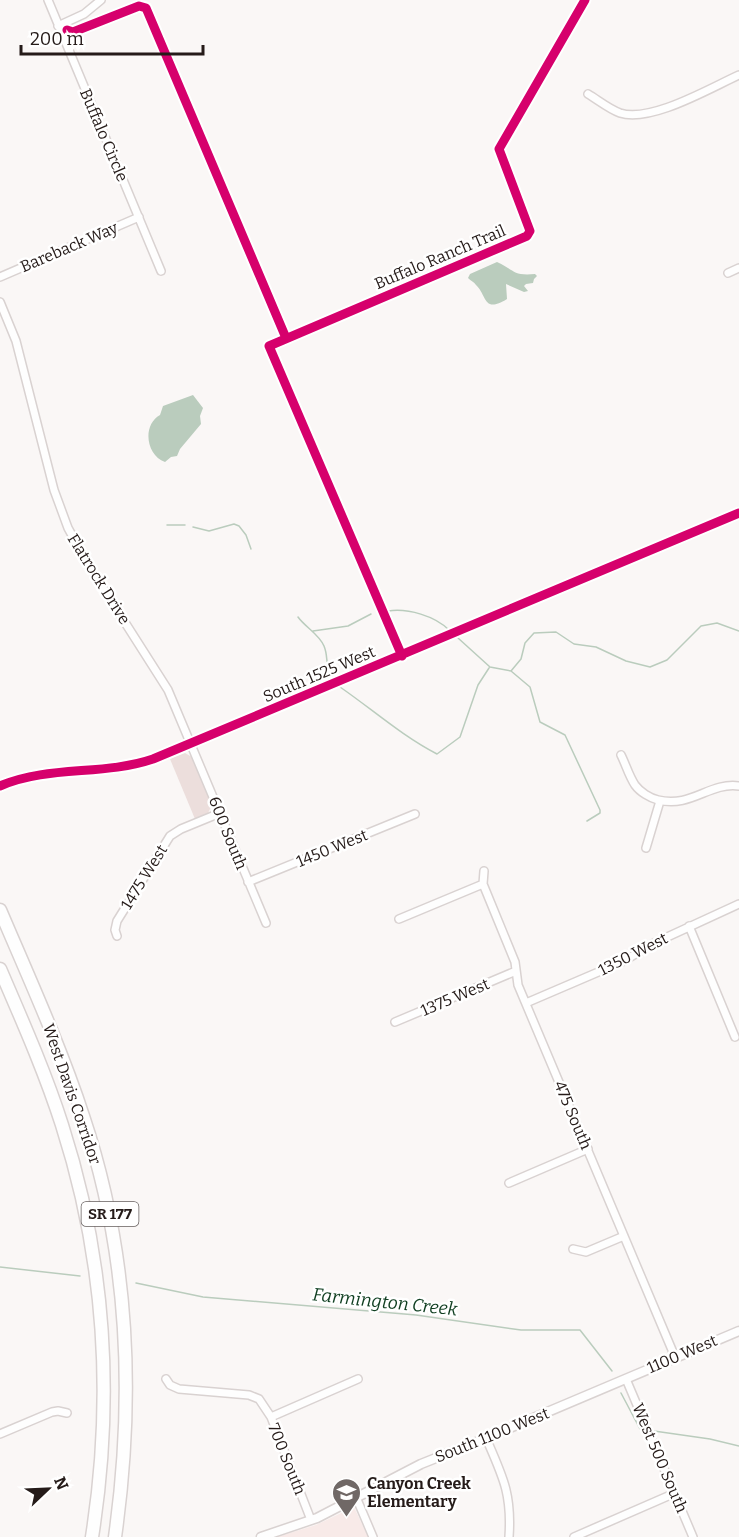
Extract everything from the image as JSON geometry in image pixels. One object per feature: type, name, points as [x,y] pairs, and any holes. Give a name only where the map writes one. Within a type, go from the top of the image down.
[{"type":"highway","name":"West Davis Corridor","points":[[0,910],[74,1089],[93,1146],[110,1214],[123,1310],[127,1384],[122,1476],[115,1537]]},
{"type":"highway","name":"West Davis Corridor","points":[[0,969],[62,1122],[82,1196],[93,1253],[102,1333],[104,1403],[101,1470],[92,1537]]},
{"type":"street","name":"Buffalo Circle","points":[[48,0],[161,271]]},
{"type":"street","points":[[58,26],[84,14],[101,0]]},
{"type":"street","points":[[588,94],[620,112],[638,115],[656,112],[739,75]]},
{"type":"street","name":"Bareback Way","points":[[0,277],[139,217]]},
{"type":"street","points":[[728,273],[739,268]]},
{"type":"street","name":"Flatrock Drive","points":[[0,302],[16,341],[54,490],[68,528],[89,566],[163,681],[191,743]]},
{"type":"street","name":"South 1525 West","points":[[0,786],[33,775],[134,764],[191,743],[739,513]]},
{"type":"street","name":"600 South","points":[[191,743],[266,923]]},
{"type":"street","points":[[621,755],[636,787],[652,799],[680,802],[725,786],[739,786]]},
{"type":"street","points":[[646,848],[660,801]]},
{"type":"street","name":"1475 West","points":[[117,936],[115,930],[117,921],[166,840],[177,831],[220,813]]},
{"type":"street","name":"1450 West","points":[[249,882],[415,814]]},
{"type":"street","name":"475 South","points":[[484,870],[483,884],[512,954],[518,985],[675,1357]]},
{"type":"street","points":[[399,919],[483,884]]},
{"type":"street","name":"1350 West","points":[[526,1003],[624,961],[652,944],[739,904]]},
{"type":"street","points":[[689,926],[735,1036]]},
{"type":"street","name":"1375 West","points":[[395,1022],[516,971]]},
{"type":"street","points":[[509,1183],[588,1149]]},
{"type":"street","points":[[573,1249],[586,1252],[624,1236]]},
{"type":"street","name":"1100 West","points":[[626,1379],[739,1331]]},
{"type":"street","name":"700 South","points":[[166,1379],[170,1385],[178,1389],[249,1395],[259,1399],[271,1417],[311,1520]]},
{"type":"street","points":[[271,1417],[358,1379]]},
{"type":"street","name":"South 1100 West","points":[[261,1537],[311,1520],[421,1464],[626,1379]]},
{"type":"street","name":"West 500 South","points":[[626,1379],[693,1537]]},
{"type":"street","points":[[0,1434],[52,1412],[67,1413]]},
{"type":"street","points":[[486,1438],[507,1489],[510,1503],[509,1537]]},
{"type":"street","points":[[574,1537],[675,1493]]},
{"type":"street","points":[[356,1497],[373,1537]]},
{"type":"shaded area","points":[[497,262],[518,273],[537,276],[533,283],[524,286],[528,291],[524,292],[506,284],[507,299],[494,305],[487,301],[480,289],[468,278],[470,274]]},
{"type":"shaded area","points":[[193,395],[203,408],[200,416],[201,424],[177,456],[165,462],[150,447],[151,426],[160,415],[163,406]]},
{"type":"shaded area","points":[[185,753],[192,757],[212,805],[208,813],[195,819],[170,759]]},
{"type":"shaded area","name":"Canyon Creek Elementary","points":[[354,1507],[368,1537],[277,1537],[316,1525]]},
{"type":"waterway","points":[[193,527],[209,531],[234,524],[239,526],[246,535],[251,549]]},
{"type":"waterway","points":[[167,525],[185,525]]},
{"type":"waterway","points":[[388,611],[421,614],[449,630]]},
{"type":"waterway","points":[[313,631],[348,626],[371,614]]},
{"type":"waterway","points":[[298,617],[322,642],[328,669],[333,678]]},
{"type":"waterway","points":[[458,638],[490,667],[511,671],[521,659],[525,643],[534,633],[556,632],[574,644],[596,647],[626,661],[650,667],[667,660],[701,626],[717,623],[739,631]]},
{"type":"waterway","points":[[340,687],[399,731],[437,754],[460,737],[478,685],[489,668]]},
{"type":"waterway","points":[[511,671],[530,687],[540,722],[565,735],[600,810],[600,813],[587,821]]},
{"type":"waterway","name":"Farmington Creek","points":[[0,1267],[80,1276]]},
{"type":"waterway","name":"Farmington Creek","points":[[136,1283],[203,1297],[416,1315],[521,1330],[580,1330],[612,1371]]},
{"type":"waterway","name":"Farmington Creek","points":[[621,1393],[640,1429],[643,1429]]},
{"type":"waterway","name":"Farmington Creek","points":[[654,1431],[710,1439],[739,1446]]},
{"type":"cycle path","name":"Buffalo Ranch Trail","points":[[402,656],[269,346],[527,236],[530,231],[499,149],[585,0]]},
{"type":"cycle path","points":[[67,30],[73,32],[139,6],[146,8],[286,338]]},
{"type":"cycle path","points":[[0,786],[38,775],[115,767],[153,759],[739,513]]},
{"type":"place","name":"Canyon Creek Elementary","points":[[346,1518]]}]
